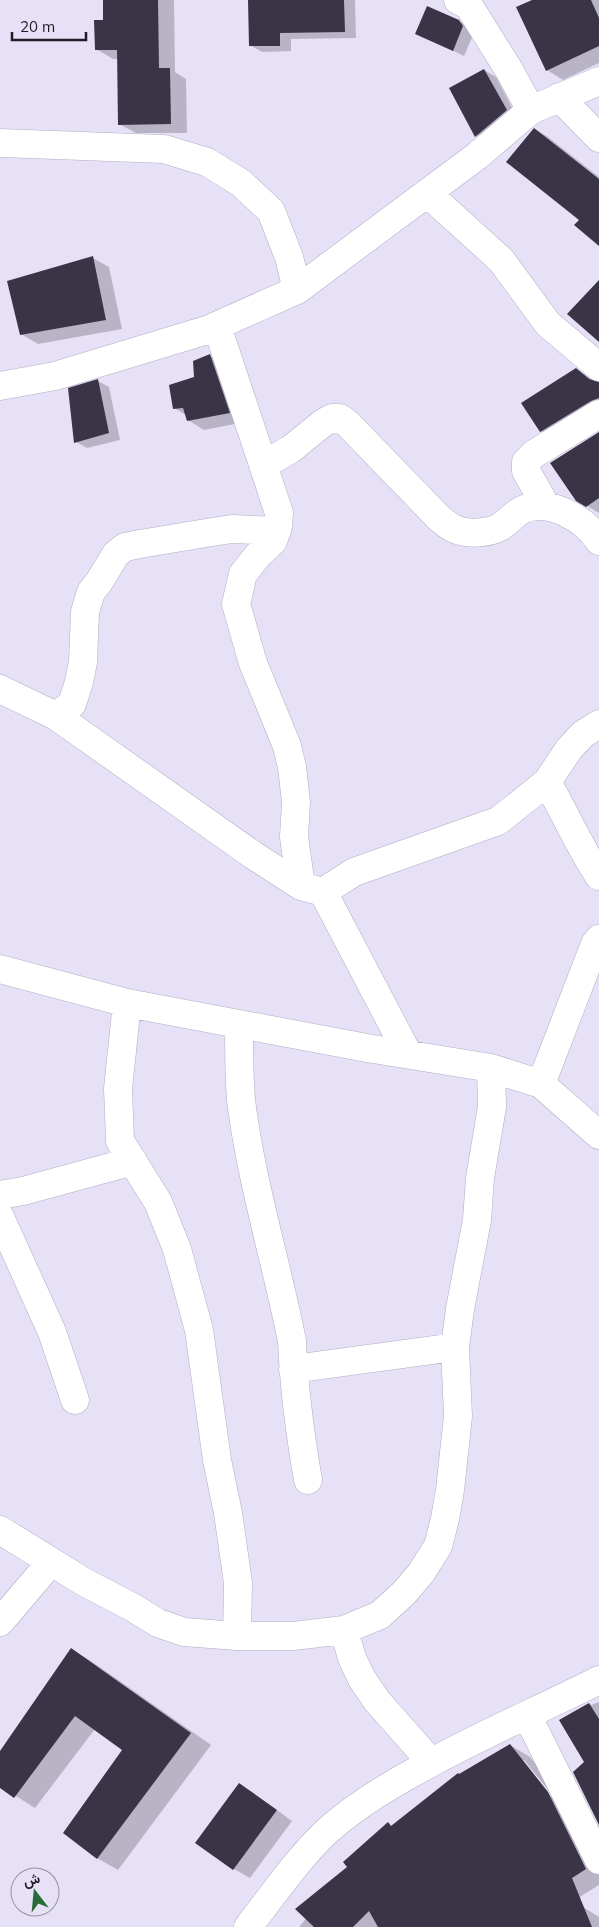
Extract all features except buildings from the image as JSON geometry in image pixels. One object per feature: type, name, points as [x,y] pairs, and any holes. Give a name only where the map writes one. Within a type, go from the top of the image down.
[{"type":"street","points":[[468,2],[531,110]]},
{"type":"street","points":[[0,386],[54,376],[153,347],[217,326],[296,290],[477,156],[531,110],[559,96],[599,81]]},
{"type":"street","points":[[559,96],[599,138]]},
{"type":"street","points":[[0,143],[164,150],[206,162],[241,183],[270,212],[289,257],[296,290]]},
{"type":"street","points":[[427,193],[501,260],[548,324],[599,367]]},
{"type":"street","points":[[217,326],[279,513],[278,526],[273,541],[258,555],[243,574],[236,604],[253,663],[291,760],[296,802],[294,837],[312,889],[408,1054]]},
{"type":"street","points":[[546,506],[526,471],[526,462],[534,454],[599,414]]},
{"type":"street","points":[[264,465],[291,449],[323,423],[332,418],[340,418],[439,518],[456,530],[477,533],[498,528],[523,510],[546,506],[575,518],[595,534],[599,541]]},
{"type":"street","points":[[56,716],[72,704],[83,662],[85,612],[91,592],[116,554],[125,547],[232,529],[276,531]]},
{"type":"street","points":[[0,689],[56,716],[312,889]]},
{"type":"street","points":[[312,889],[354,872],[498,821],[548,782],[574,744],[583,734],[599,724]]},
{"type":"street","points":[[548,782],[585,856],[599,876]]},
{"type":"street","points":[[541,1084],[595,944],[599,939]]},
{"type":"street","points":[[0,969],[128,1003],[367,1048],[491,1068],[541,1084],[599,1135]]},
{"type":"street","points":[[128,1003],[118,1089],[120,1141],[158,1202],[178,1249],[199,1330],[217,1460],[228,1513],[238,1583],[236,1636]]},
{"type":"street","points":[[239,1024],[238,1060],[241,1099],[248,1144],[292,1341],[299,1427],[308,1480]]},
{"type":"street","points":[[0,1530],[51,1562],[158,1623],[184,1632],[236,1636],[293,1636],[344,1630],[380,1615],[404,1593],[421,1573],[438,1546],[445,1519],[456,1449],[458,1416],[455,1347],[460,1309],[477,1220],[480,1178],[492,1107],[491,1068]]},
{"type":"street","points":[[0,1195],[23,1191],[132,1161]]},
{"type":"street","points":[[0,1217],[52,1332],[75,1400]]},
{"type":"street","points":[[293,1369],[455,1347]]},
{"type":"street","points":[[0,1622],[51,1562]]},
{"type":"street","points":[[344,1630],[352,1658],[362,1679],[377,1701],[431,1762]]},
{"type":"street","points":[[248,1927],[301,1858],[325,1833],[368,1799],[431,1762],[487,1733],[599,1680]]},
{"type":"street","points":[[527,1715],[599,1860]]}]
